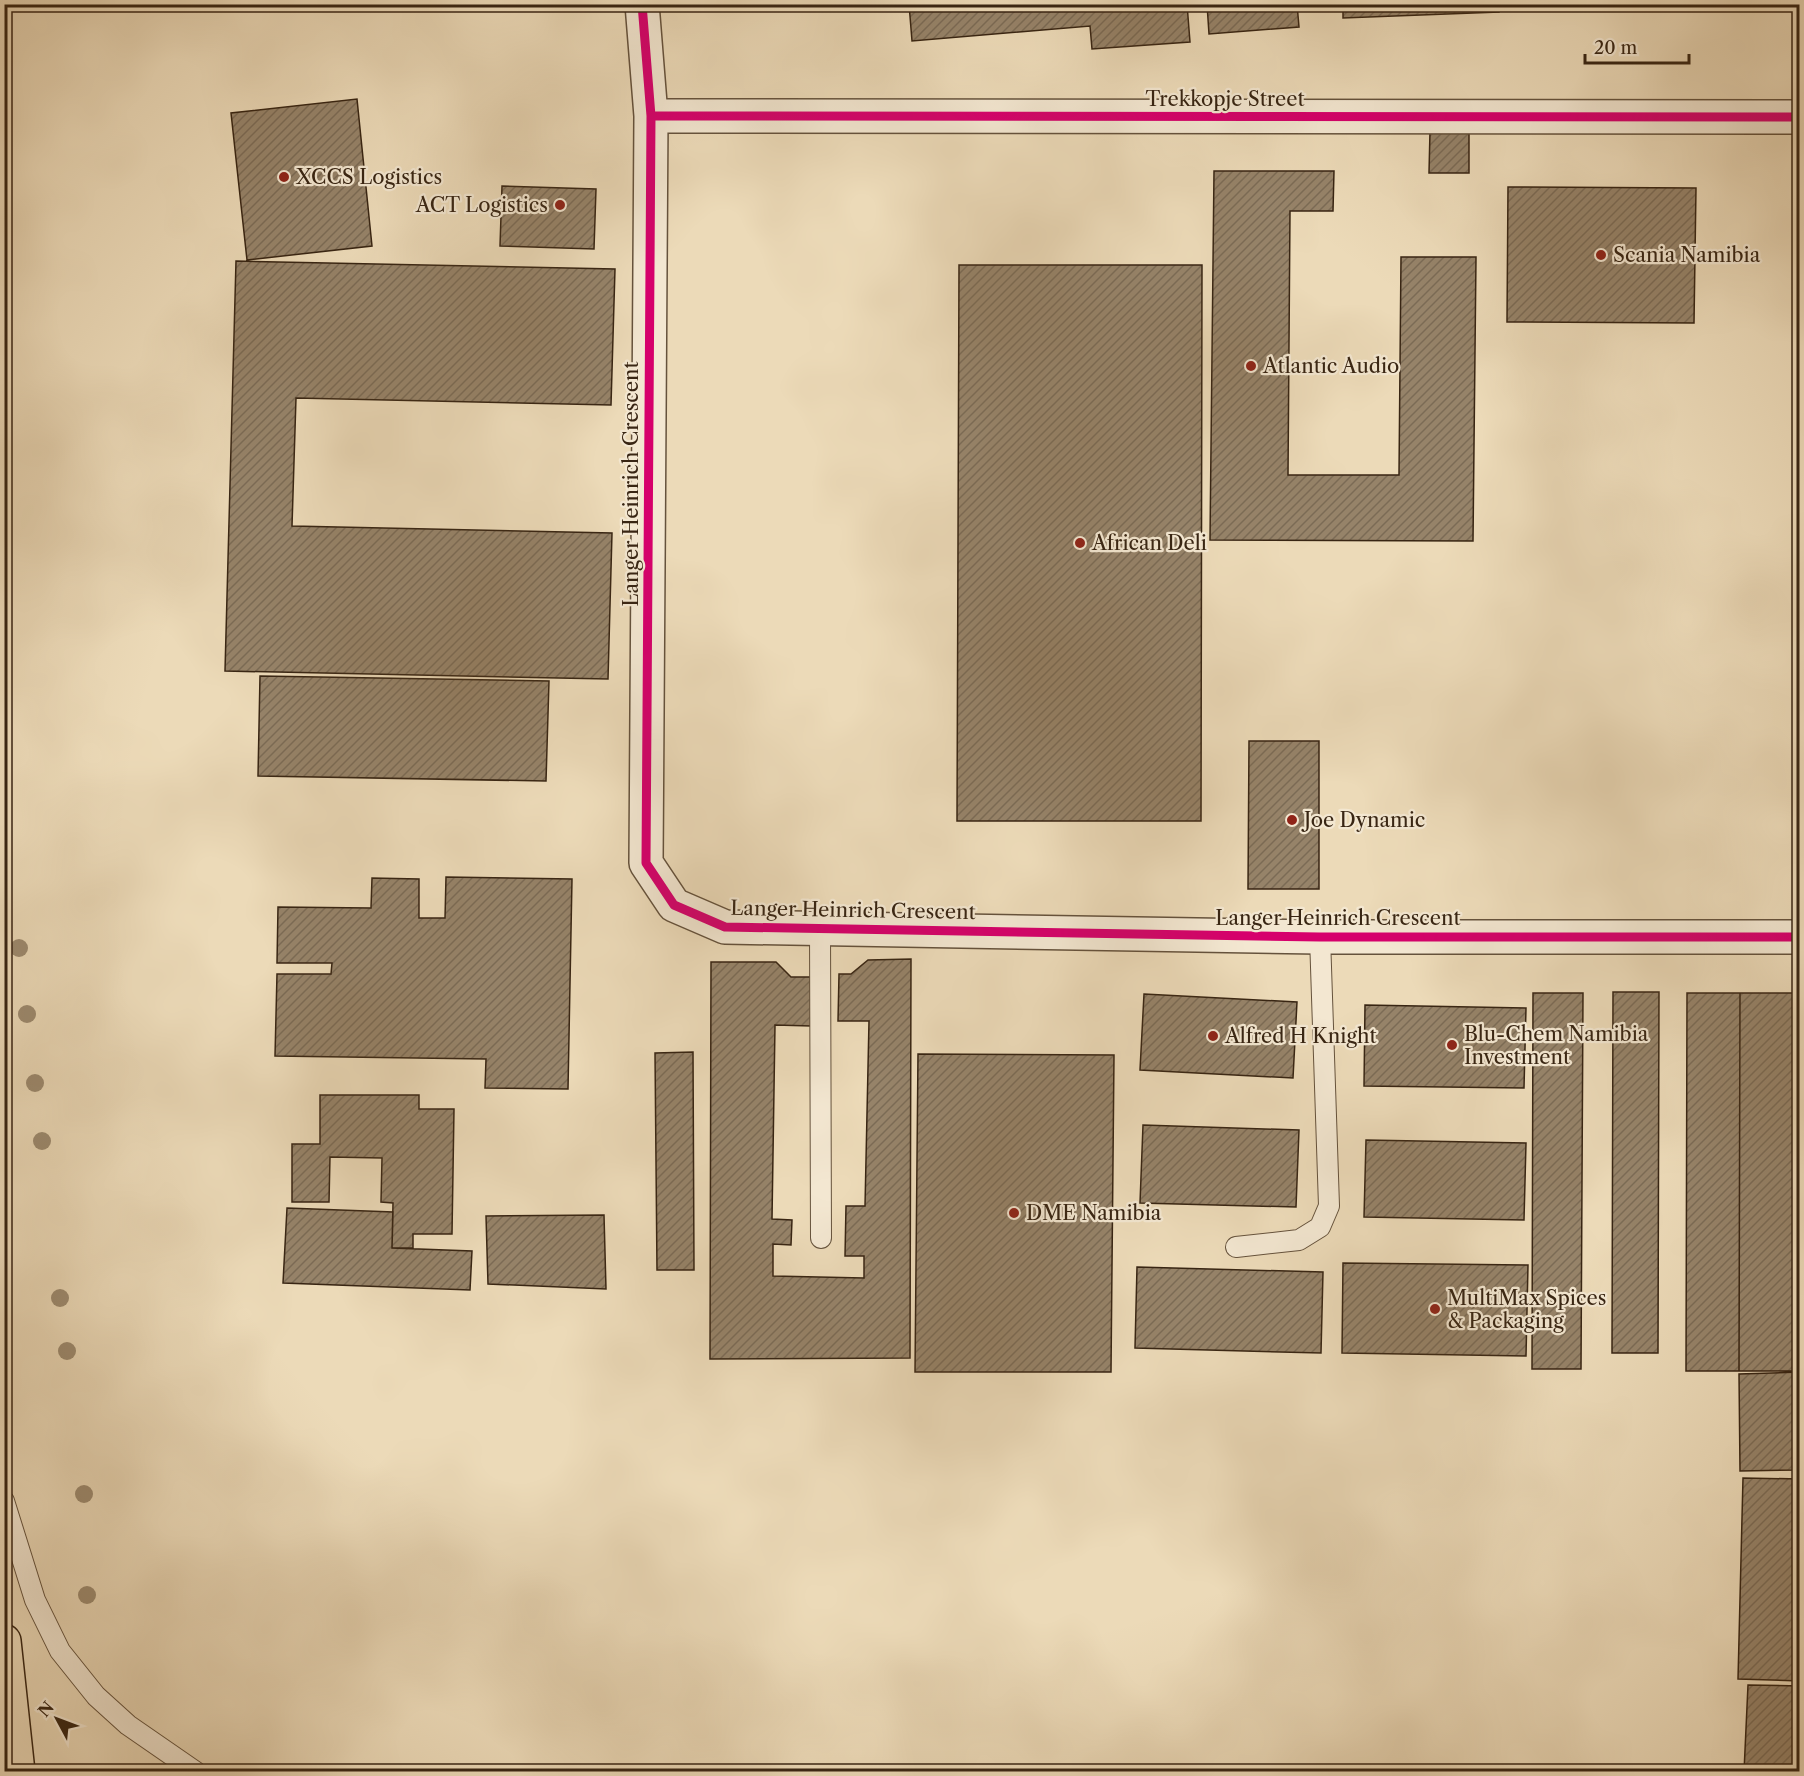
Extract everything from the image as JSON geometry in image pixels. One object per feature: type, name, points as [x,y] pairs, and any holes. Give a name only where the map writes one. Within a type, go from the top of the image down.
[{"type":"highway","points":[[4,1641],[18,1772]]},
{"type":"street","name":"Langer Heinrich Crescent","points":[[642,4],[651,116],[646,863],[674,904],[725,927],[1320,937],[1800,937]]},
{"type":"street","name":"Trekkopje Street","points":[[651,116],[1800,117]]},
{"type":"lane","points":[[820,929],[821,1238]]},
{"type":"lane","points":[[1236,1247],[1299,1240],[1320,1227],[1329,1206],[1320,937]]},
{"type":"lane","points":[[4,1501],[35,1600],[60,1651],[96,1696],[128,1725],[196,1772]]},
{"type":"building","points":[[909,4],[1187,4],[1190,42],[1092,49],[1090,26],[912,41]]},
{"type":"building","points":[[1207,4],[1297,4],[1299,27],[1209,34]]},
{"type":"building","points":[[1343,4],[1499,4],[1499,12],[1343,18]]},
{"type":"building","points":[[357,99],[372,246],[247,260],[231,113]]},
{"type":"building","points":[[1430,131],[1469,132],[1469,173],[1429,173]]},
{"type":"building","name":"Atlantic Audio","points":[[1214,171],[1334,171],[1333,211],[1290,211],[1288,475],[1399,475],[1401,257],[1476,257],[1473,541],[1210,540]]},
{"type":"building","points":[[502,186],[596,189],[594,249],[500,246]]},
{"type":"building","name":"Scania Namibia","points":[[1508,187],[1696,188],[1694,323],[1507,322]]},
{"type":"building","points":[[236,261],[615,269],[611,405],[296,398],[292,526],[612,533],[608,679],[225,671]]},
{"type":"building","name":"African Deli","points":[[959,265],[1202,265],[1201,821],[957,821]]},
{"type":"building","points":[[260,676],[549,681],[546,781],[258,776]]},
{"type":"building","points":[[1249,741],[1319,741],[1319,889],[1248,889]]},
{"type":"building","points":[[446,877],[572,879],[568,1089],[485,1088],[486,1059],[275,1056],[277,974],[331,974],[332,963],[277,963],[278,907],[371,908],[372,878],[419,879],[419,918],[445,918]]},
{"type":"building","points":[[911,959],[910,1358],[710,1359],[711,962],[776,962],[791,977],[811,977],[811,1026],[775,1025],[772,1219],[792,1220],[791,1245],[773,1244],[773,1276],[864,1278],[864,1256],[845,1256],[846,1206],[865,1206],[869,1021],[838,1021],[839,974],[851,974],[868,960]]},
{"type":"building","points":[[1613,992],[1659,992],[1658,1353],[1612,1353]]},
{"type":"building","points":[[1533,993],[1583,993],[1581,1369],[1532,1369]]},
{"type":"building","points":[[1687,993],[1740,993],[1739,1371],[1686,1371]]},
{"type":"building","points":[[1740,993],[1800,993],[1800,1371],[1739,1371]]},
{"type":"building","points":[[1144,994],[1297,1002],[1293,1078],[1140,1070]]},
{"type":"building","points":[[1365,1005],[1526,1008],[1524,1088],[1364,1086]]},
{"type":"building","points":[[693,1052],[694,1270],[657,1270],[655,1053]]},
{"type":"building","name":"DME Namibia","points":[[918,1054],[1114,1055],[1111,1372],[915,1372]]},
{"type":"building","points":[[320,1095],[419,1095],[419,1109],[454,1109],[452,1234],[413,1234],[413,1248],[392,1248],[393,1203],[381,1202],[382,1158],[330,1157],[329,1202],[292,1202],[292,1144],[320,1144]]},
{"type":"building","points":[[1143,1125],[1299,1130],[1296,1207],[1140,1203]]},
{"type":"building","points":[[1366,1140],[1526,1143],[1524,1220],[1364,1217]]},
{"type":"building","points":[[287,1208],[393,1212],[392,1248],[472,1251],[470,1290],[283,1283]]},
{"type":"building","points":[[604,1215],[606,1289],[488,1284],[486,1216]]},
{"type":"building","name":"MultiMax Spices & Packaging","points":[[1343,1263],[1528,1265],[1526,1356],[1342,1353]]},
{"type":"building","points":[[1137,1267],[1323,1272],[1321,1353],[1135,1348]]},
{"type":"building","points":[[1800,1372],[1800,1470],[1740,1471],[1739,1374]]},
{"type":"building","points":[[1743,1478],[1800,1479],[1800,1681],[1738,1679]]},
{"type":"building","points":[[1748,1685],[1800,1686],[1800,1772],[1744,1772]]},
{"type":"cycle path","points":[[642,4],[651,116],[646,863],[674,905],[725,927],[1320,937],[1800,937]]},
{"type":"cycle path","points":[[651,116],[1800,117]]},
{"type":"place","name":"XCCS Logistics","points":[[284,177]]},
{"type":"place","name":"ACT Logistics","points":[[560,205]]},
{"type":"place","name":"Scania Namibia","points":[[1601,255]]},
{"type":"place","name":"Atlantic Audio","points":[[1251,366]]},
{"type":"place","name":"African Deli","points":[[1080,543]]},
{"type":"place","name":"Joe Dynamic","points":[[1292,820]]},
{"type":"place","name":"Alfred H Knight","points":[[1213,1036]]},
{"type":"place","name":"Blu-Chem Namibia Investment","points":[[1452,1045]]},
{"type":"place","name":"DME Namibia","points":[[1014,1213]]},
{"type":"place","name":"MultiMax Spices & Packaging","points":[[1435,1309]]}]
